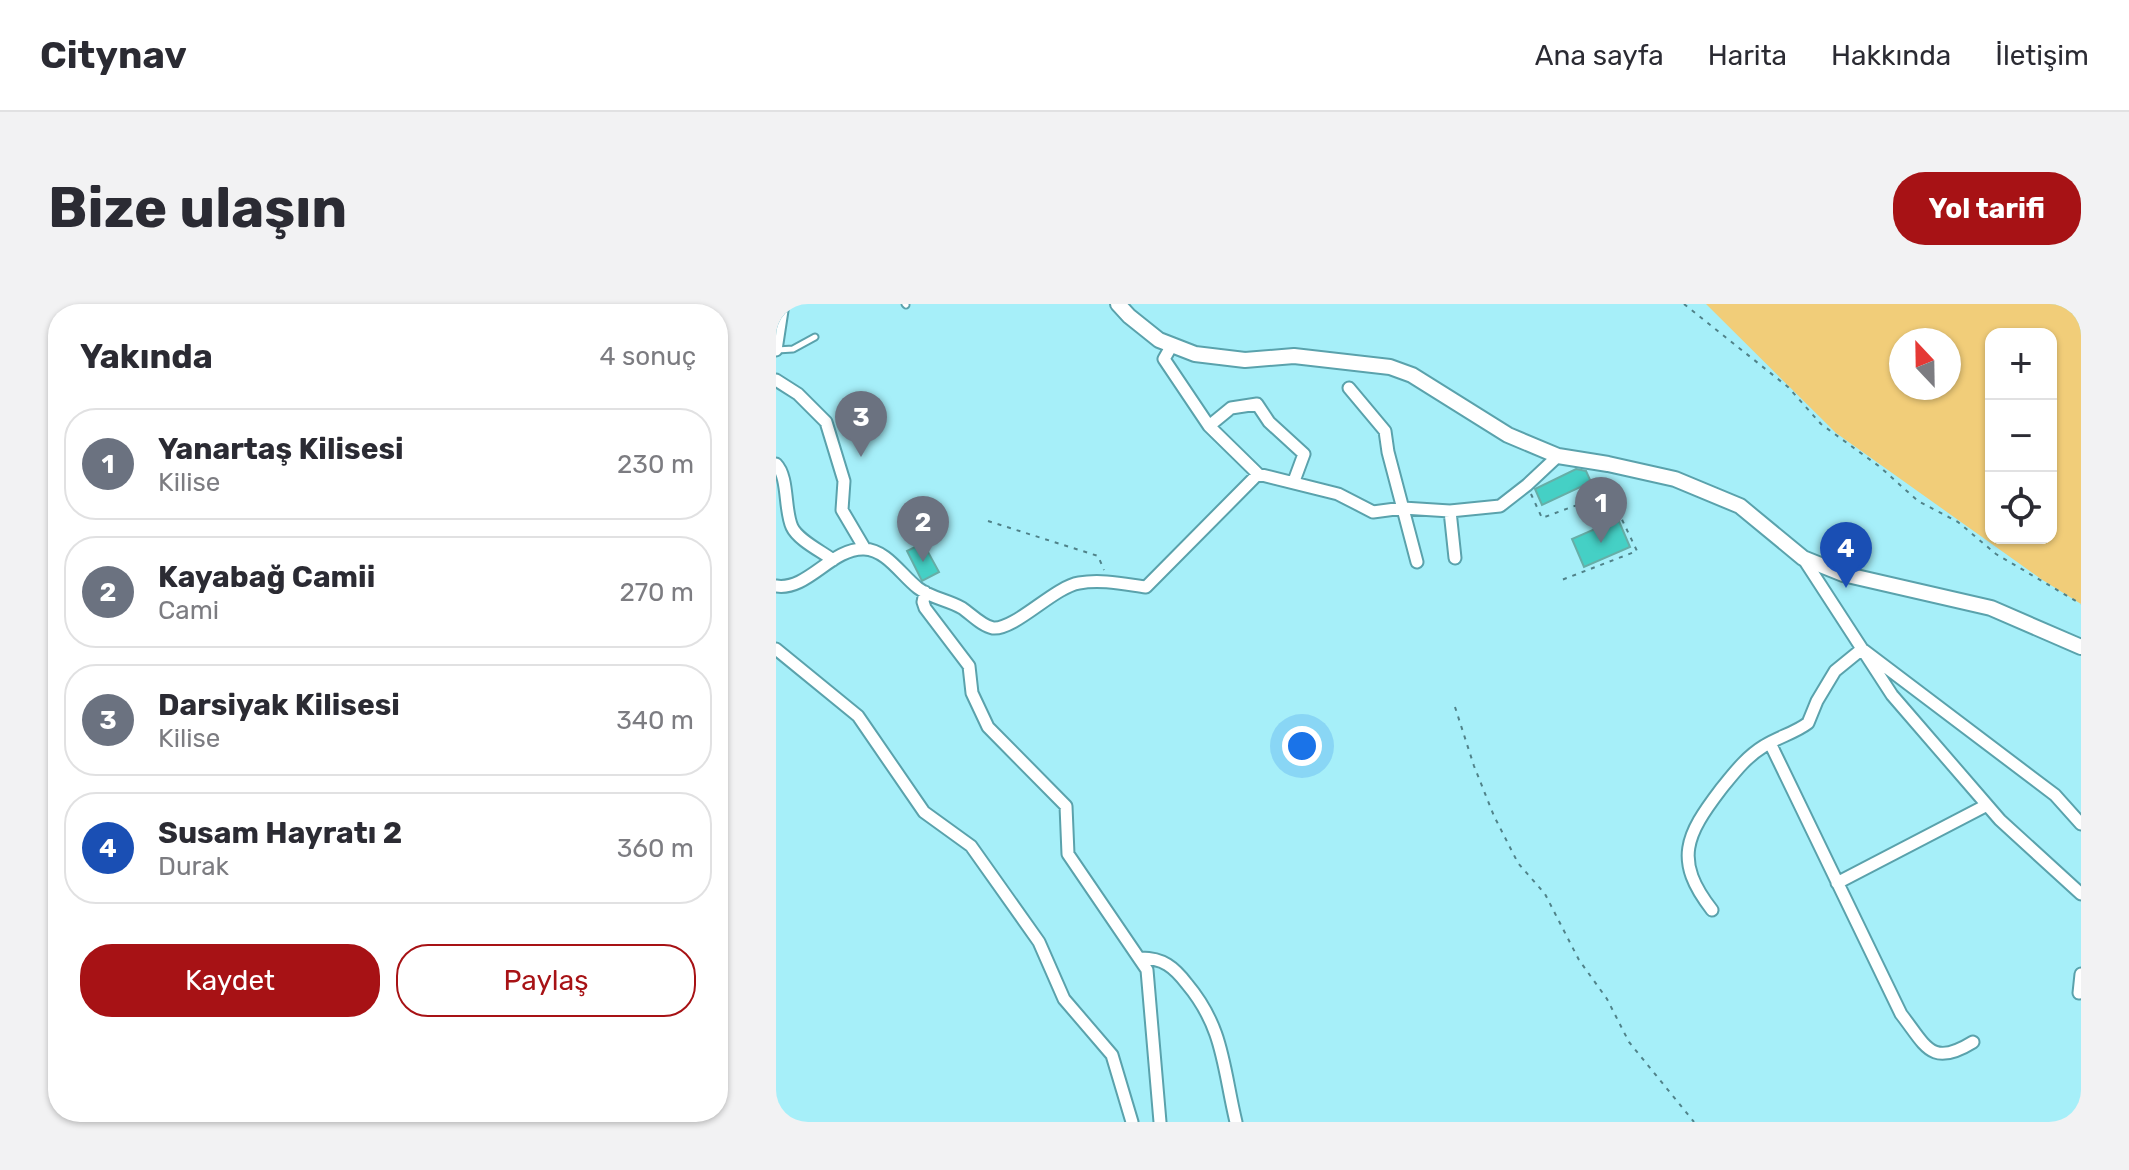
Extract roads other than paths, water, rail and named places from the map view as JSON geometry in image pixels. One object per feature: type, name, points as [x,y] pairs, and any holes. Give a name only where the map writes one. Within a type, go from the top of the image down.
[{"type":"street","points":[[1118,304],[1159,340],[1195,354],[1245,360],[1294,356],[1390,367],[1412,375],[1508,435],[1558,456],[1608,464],[1688,484],[1740,506],[1803,558],[1892,695],[1987,805],[2081,894]]},
{"type":"street","points":[[776,350],[780,311]]},
{"type":"street","points":[[1172,345],[1164,359],[1209,426],[1258,474],[1338,494],[1373,512],[1403,508],[1450,511],[1500,506],[1558,456]]},
{"type":"street","points":[[776,380],[798,394],[826,422],[844,481],[842,510],[865,549]]},
{"type":"street","points":[[1349,388],[1385,431],[1417,562]]},
{"type":"street","points":[[1209,426],[1231,408],[1257,404],[1269,422],[1304,454],[1294,481]]},
{"type":"street","points":[[776,464],[783,473],[780,488],[790,525],[796,533],[833,560]]},
{"type":"street","points":[[776,586],[798,583],[833,560],[865,549],[876,552],[892,563],[925,592],[950,602],[995,628],[1078,583],[1109,582],[1146,587],[1258,474]]},
{"type":"street","points":[[1450,511],[1455,558]]},
{"type":"street","points":[[1803,558],[1843,574],[1991,608],[2081,647]]},
{"type":"street","points":[[925,592],[925,608],[969,666],[975,702],[988,727],[1066,806],[1068,854],[1147,970],[1152,996],[1160,1122]]},
{"type":"street","points":[[776,649],[858,716],[924,812],[971,846],[1039,942],[1064,999],[1112,1055],[1132,1122]]},
{"type":"street","points":[[1712,910],[1697,891],[1689,868],[1688,848],[1693,829],[1741,764],[1770,743],[1808,723],[1835,671],[1862,649]]},
{"type":"street","points":[[1862,649],[2055,795],[2081,824]]},
{"type":"street","points":[[1770,743],[1901,1014],[1926,1046],[1940,1054],[1948,1055],[1973,1042]]},
{"type":"street","points":[[1837,883],[1987,805]]},
{"type":"street","points":[[1141,958],[1170,965],[1206,1009],[1218,1035],[1236,1122]]},
{"type":"street","points":[[2079,993],[2081,974]]},
{"type":"lane","points":[[776,350],[793,349],[815,337]]},
{"type":"place","name":"Darsiyak Kilisesi","points":[[861,457]]},
{"type":"place","name":"Yanartaş Kilisesi","points":[[1601,543]]},
{"type":"place","name":"Kayabağ Camii","points":[[923,562]]},
{"type":"place","name":"Susam Hayratı 2","points":[[1846,588]]}]
